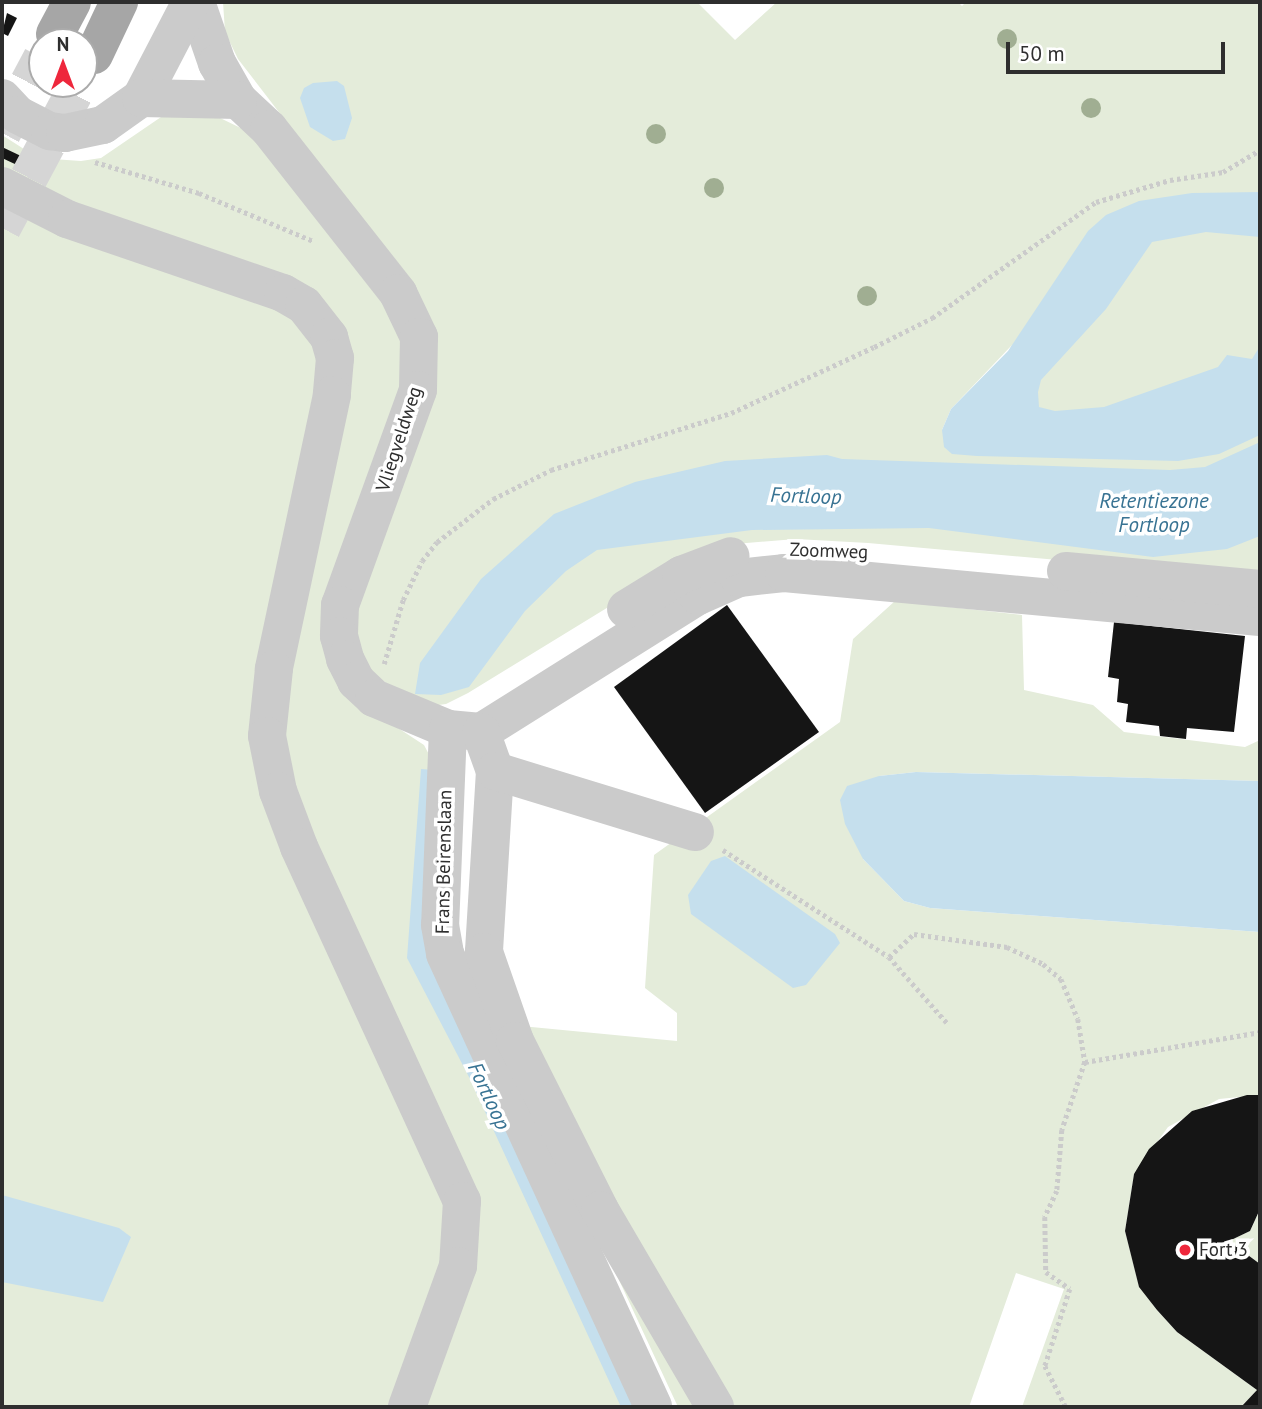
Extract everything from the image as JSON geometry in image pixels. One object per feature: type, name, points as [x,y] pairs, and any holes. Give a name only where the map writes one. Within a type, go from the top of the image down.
[{"type":"main road","points":[[98,47],[119,2]]},
{"type":"street","points":[[2,98],[33,125],[65,133],[103,125],[141,98],[194,2]]},
{"type":"street","name":"Vliegveldweg","points":[[194,2],[217,63],[238,100],[269,129],[398,293],[419,337],[422,360],[418,390],[340,605],[339,636],[345,659],[356,681],[374,698]]},
{"type":"street","points":[[141,98],[238,100]]},
{"type":"street","points":[[2,186],[67,219],[283,293],[304,304],[329,337],[335,358],[332,395],[274,668],[267,736],[278,791],[299,847],[462,1201],[458,1266],[407,1407]]},
{"type":"street","name":"Zoomweg","points":[[464,730],[457,718],[681,575],[737,553],[788,549],[869,552],[1260,589]]},
{"type":"street","points":[[464,730],[698,596],[739,578],[841,575],[1260,617]]},
{"type":"street","points":[[374,698],[464,730],[495,771],[695,832]]},
{"type":"street","name":"Frans Beirenslaan","points":[[464,730],[440,925],[444,954],[653,1407]]},
{"type":"street","points":[[495,771],[484,952],[515,1041],[600,1210],[715,1407]]},
{"type":"path","points":[[374,698],[403,600],[422,561],[437,542],[493,499],[551,470],[731,413],[874,347],[932,318],[1096,202],[1170,180],[1223,172],[1260,150]]},
{"type":"path","points":[[85,159],[199,193],[317,244]]},
{"type":"path","points":[[695,832],[889,957],[948,1024]]},
{"type":"path","points":[[889,957],[914,934],[1007,947],[1043,964],[1061,979],[1070,997],[1085,1062],[1062,1130],[1057,1191],[1045,1217],[1046,1272],[1070,1289],[1045,1366],[1066,1407]]},
{"type":"path","points":[[1085,1062],[1260,1032]]},
{"type":"green space","points":[[223,2],[697,2],[735,40],[777,2],[958,2],[962,6],[966,2],[1260,2],[1260,192],[1252,193],[1260,197],[1260,578],[868,543],[796,539],[735,544],[677,565],[468,693],[446,704],[423,707],[359,665],[353,617],[434,369],[305,146],[238,59],[225,32]],"holes":[[[1012,345],[989,389],[942,430],[951,409]]]},
{"type":"green space","points":[[164,115],[216,116],[253,134],[397,320],[405,376],[332,589],[398,728],[424,745],[435,766],[431,930],[640,1407],[417,1407],[472,1252],[309,845],[280,742],[343,346],[171,245],[2,169],[2,135],[38,158],[81,161],[101,158]]},
{"type":"green space","points":[[2,197],[299,317],[321,355],[256,682],[455,1214],[394,1407],[2,1407]]},
{"type":"green space","points":[[895,601],[1022,615],[1024,690],[1093,705],[1124,732],[1245,747],[1260,740],[1260,781],[916,772],[879,776],[863,859],[904,901],[930,908],[1260,932],[1260,1095],[1219,1099],[1168,1127],[1134,1174],[1125,1231],[1139,1286],[1157,1310],[1177,1332],[1257,1390],[1241,1407],[1022,1407],[1064,1289],[1016,1273],[969,1407],[678,1407],[500,1024],[677,1041],[677,1013],[645,988],[654,855],[840,722],[853,639]]},
{"type":"green space","points":[[1260,1209],[1260,1264],[1229,1241],[1250,1231]]},
{"type":"water","points":[[337,81],[344,86],[352,118],[345,139],[333,141],[310,127],[300,98],[304,88],[313,83]]},
{"type":"water","name":"Retentiezone Fortloop","points":[[1260,192],[1260,237],[1206,232],[1152,242],[1106,309],[1041,380],[1038,392],[1039,407],[1055,411],[1104,407],[1218,367],[1227,355],[1252,359],[1260,346],[1260,435],[1219,454],[1178,461],[977,456],[952,454],[944,447],[942,430],[951,409],[1008,351],[1088,231],[1106,215],[1139,201],[1192,193]]},
{"type":"water","name":"Retentiezone Fortloop","points":[[1260,442],[1260,536],[1227,549],[1153,557],[929,528],[752,530],[597,550],[566,571],[525,611],[469,687],[441,695],[415,694],[420,663],[481,579],[554,514],[635,482],[725,461],[827,455],[842,459],[1170,470],[1205,467]]},
{"type":"water","name":"Fortloop","points":[[421,769],[435,770],[431,930],[640,1407],[621,1407],[469,1077],[407,958]]},
{"type":"water","points":[[916,772],[1260,781],[1260,932],[930,908],[904,901],[863,859],[845,824],[840,800],[847,786],[879,776]]},
{"type":"water","points":[[725,856],[835,934],[840,943],[806,985],[793,988],[691,914],[688,895],[711,861]]},
{"type":"water","points":[[2,1195],[119,1228],[131,1237],[103,1302],[2,1282]]},
{"type":"building","points":[[7,13],[17,18],[8,36],[2,33]]},
{"type":"building","points":[[2,147],[21,156],[17,165],[2,158]]},
{"type":"building","points":[[727,605],[819,732],[705,813],[614,687]]},
{"type":"building","points":[[1114,622],[1245,636],[1234,732],[1187,728],[1186,739],[1160,736],[1159,726],[1126,722],[1128,704],[1117,702],[1119,679],[1108,677]]},
{"type":"building","name":"Fort 3","points":[[1247,1095],[1260,1095],[1260,1209],[1250,1231],[1229,1241],[1260,1264],[1260,1407],[1241,1407],[1257,1390],[1177,1332],[1139,1287],[1125,1231],[1134,1174],[1149,1149],[1192,1111]]},
{"type":"tunnel","points":[[2,133],[28,84]]},
{"type":"tunnel","points":[[2,228],[72,98]]},
{"type":"place","name":"Fort 3","points":[[1185,1250]]}]
